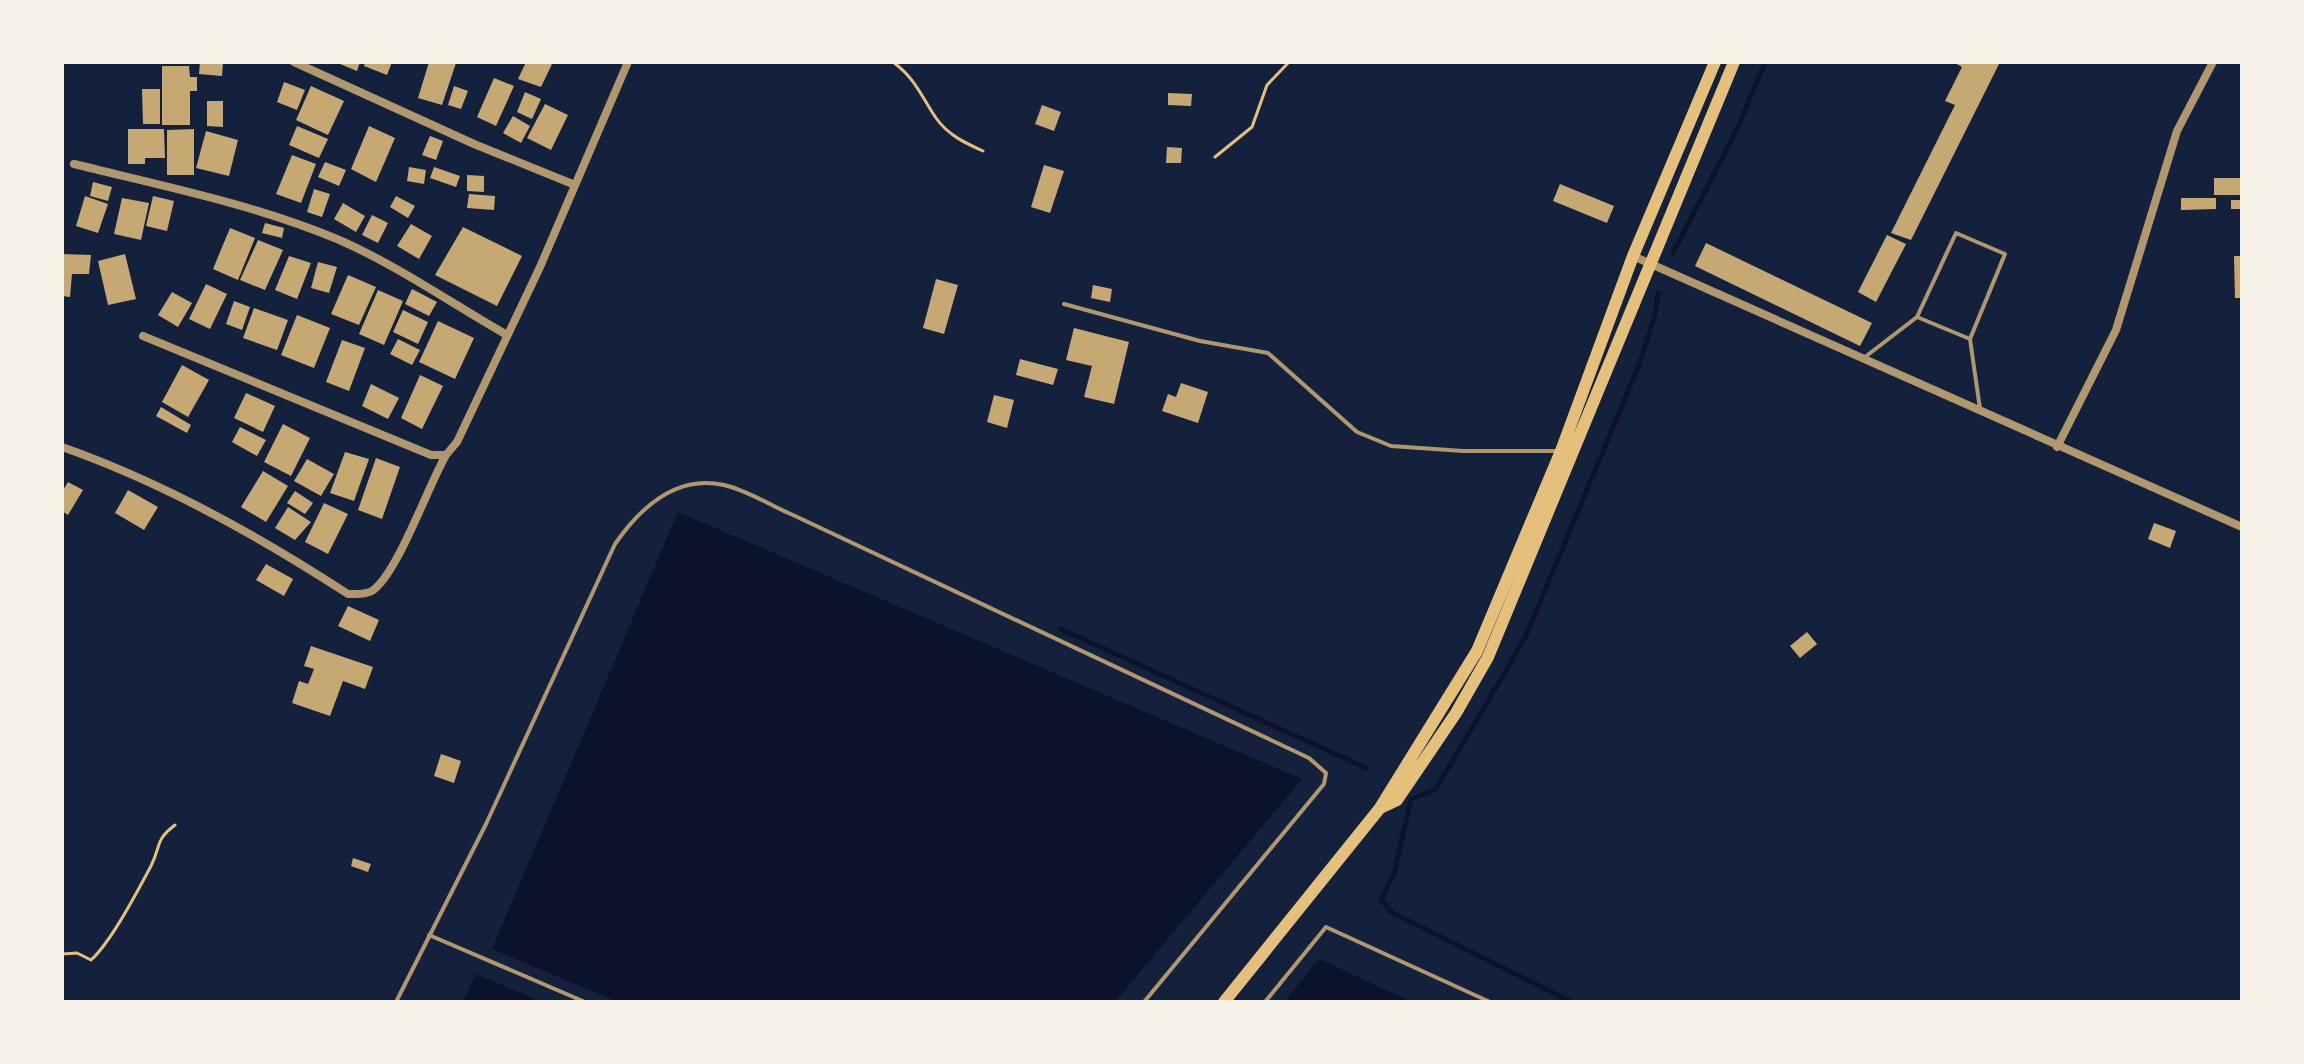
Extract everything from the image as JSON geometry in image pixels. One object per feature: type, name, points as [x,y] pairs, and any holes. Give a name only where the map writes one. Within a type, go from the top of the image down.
[{"type":"main road","points":[[1224,1002],[1380,808],[1477,651],[1561,451],[1633,256],[1715,62]]},
{"type":"main road","points":[[1380,808],[1397,800],[1456,713],[1488,657],[1734,62]]},
{"type":"street","points":[[294,62],[474,144],[575,185]]},
{"type":"street","points":[[62,447],[216,517],[284,552],[348,594],[360,595],[373,590],[401,554],[428,487],[457,442],[628,62]]},
{"type":"street","points":[[2057,447],[2116,330],[2177,131],[2213,62]]},
{"type":"street","points":[[74,164],[262,211],[339,240],[412,277],[507,335]]},
{"type":"street","points":[[1633,256],[2242,527]]},
{"type":"street","points":[[143,336],[431,455],[446,455]]},
{"type":"lane","points":[[1863,359],[1917,317],[1956,233],[2005,254],[1970,339],[1981,413]]},
{"type":"lane","points":[[1064,304],[1200,341],[1268,353],[1347,425],[1391,446],[1561,451]]},
{"type":"lane","points":[[1917,317],[1970,339]]},
{"type":"lane","points":[[396,1002],[486,824],[615,544],[632,519],[659,496],[694,485],[723,485],[1309,758],[1326,773],[1324,784],[1144,1002]]},
{"type":"lane","points":[[1265,1002],[1326,927],[1490,1002]]},
{"type":"lane","points":[[428,935],[585,1002]]},
{"type":"path","points":[[893,62],[922,89],[937,119],[958,140],[983,151]]},
{"type":"path","points":[[1215,157],[1252,127],[1267,85],[1289,62]]},
{"type":"path","points":[[62,954],[77,953],[91,960],[105,947],[152,863],[160,837],[175,825]]},
{"type":"water","points":[[678,512],[1302,779],[1115,1002],[618,1002],[492,949]]},
{"type":"water","points":[[1319,959],[1412,1002],[1284,1002]]},
{"type":"water","points":[[476,974],[542,1002],[463,1002]]},
{"type":"building","points":[[200,62],[223,62],[222,76],[199,74]]},
{"type":"building","points":[[335,62],[360,62],[357,71]]},
{"type":"building","points":[[365,62],[392,62],[387,75],[364,66]]},
{"type":"building","points":[[429,62],[456,63],[442,105],[418,98]]},
{"type":"building","points":[[526,62],[553,62],[541,87],[518,79]]},
{"type":"building","points":[[1953,62],[2000,62],[1911,240],[1891,233],[1955,105],[1945,101],[1962,67]]},
{"type":"building","points":[[162,66],[189,66],[190,77],[197,77],[197,91],[190,91],[190,125],[162,125]]},
{"type":"building","points":[[494,78],[514,86],[496,126],[477,117]]},
{"type":"building","points":[[284,82],[305,90],[297,110],[277,102]]},
{"type":"building","points":[[311,86],[344,101],[328,135],[296,120]]},
{"type":"building","points":[[454,86],[468,91],[461,109],[448,105]]},
{"type":"building","points":[[142,89],[160,89],[160,124],[143,124]]},
{"type":"building","points":[[525,92],[541,99],[532,119],[517,112]]},
{"type":"building","points":[[1168,93],[1192,94],[1191,106],[1168,105]]},
{"type":"building","points":[[207,101],[223,101],[223,127],[207,126]]},
{"type":"building","points":[[545,104],[568,115],[551,150],[527,138]]},
{"type":"building","points":[[1042,105],[1061,112],[1054,131],[1035,124]]},
{"type":"building","points":[[513,116],[530,126],[521,143],[503,133]]},
{"type":"building","points":[[297,126],[328,139],[319,158],[289,145]]},
{"type":"building","points":[[369,126],[395,138],[376,182],[351,169]]},
{"type":"building","points":[[128,129],[164,129],[165,158],[145,158],[145,164],[128,164]]},
{"type":"building","points":[[194,129],[194,175],[167,175],[167,130]]},
{"type":"building","points":[[206,131],[238,140],[229,176],[196,168]]},
{"type":"building","points":[[430,136],[443,141],[436,160],[422,155]]},
{"type":"building","points":[[1167,147],[1182,148],[1181,163],[1166,163]]},
{"type":"building","points":[[292,155],[316,164],[301,203],[276,194]]},
{"type":"building","points":[[325,162],[346,170],[339,186],[318,177]]},
{"type":"building","points":[[1044,165],[1064,171],[1050,213],[1031,207]]},
{"type":"building","points":[[409,167],[426,170],[424,184],[407,181]]},
{"type":"building","points":[[434,167],[460,176],[456,187],[430,178]]},
{"type":"building","points":[[467,175],[484,176],[484,192],[467,191]]},
{"type":"building","points":[[2214,178],[2242,178],[2242,195],[2214,195]]},
{"type":"building","points":[[93,182],[112,187],[108,201],[90,196]]},
{"type":"building","points":[[1560,184],[1614,206],[1607,223],[1553,201]]},
{"type":"building","points":[[314,189],[330,194],[322,217],[307,212]]},
{"type":"building","points":[[469,194],[495,196],[494,210],[467,208]]},
{"type":"building","points":[[85,196],[108,204],[98,233],[76,226]]},
{"type":"building","points":[[153,196],[174,201],[167,231],[146,226]]},
{"type":"building","points":[[396,196],[415,206],[408,218],[390,207]]},
{"type":"building","points":[[122,198],[149,203],[141,240],[114,234]]},
{"type":"building","points":[[2181,198],[2216,198],[2216,209],[2181,210]]},
{"type":"building","points":[[2231,200],[2242,200],[2242,209],[2231,209]]},
{"type":"building","points":[[343,203],[365,216],[356,232],[334,219]]},
{"type":"building","points":[[372,215],[388,223],[378,243],[362,235]]},
{"type":"building","points":[[265,223],[284,228],[282,238],[262,233]]},
{"type":"building","points":[[411,224],[432,236],[419,259],[397,246]]},
{"type":"building","points":[[463,227],[522,256],[497,306],[435,275]]},
{"type":"building","points":[[230,228],[255,238],[238,280],[213,269]]},
{"type":"building","points":[[1887,235],[1906,244],[1876,302],[1858,292]]},
{"type":"building","points":[[258,240],[283,250],[265,290],[240,280]]},
{"type":"building","points":[[1706,243],[1872,323],[1860,346],[1695,266]]},
{"type":"building","points":[[62,254],[91,255],[89,274],[72,274],[70,297],[62,296]]},
{"type":"building","points":[[125,254],[136,299],[108,305],[98,261]]},
{"type":"building","points":[[289,256],[311,263],[297,299],[275,290]]},
{"type":"building","points":[[2234,256],[2242,256],[2242,298],[2235,298]]},
{"type":"building","points":[[318,262],[337,267],[329,293],[311,288]]},
{"type":"building","points":[[348,275],[376,287],[359,325],[331,314]]},
{"type":"building","points":[[936,279],[958,285],[944,334],[923,328]]},
{"type":"building","points":[[206,284],[227,294],[210,329],[189,319]]},
{"type":"building","points":[[1093,285],[1112,289],[1110,302],[1091,298]]},
{"type":"building","points":[[412,289],[437,302],[429,316],[405,304]]},
{"type":"building","points":[[378,290],[403,301],[384,345],[359,334]]},
{"type":"building","points":[[172,292],[192,303],[178,327],[158,315]]},
{"type":"building","points":[[234,301],[250,307],[242,330],[226,324]]},
{"type":"building","points":[[254,308],[288,320],[277,350],[243,338]]},
{"type":"building","points":[[403,310],[428,322],[418,344],[393,332]]},
{"type":"building","points":[[297,315],[330,328],[314,368],[281,355]]},
{"type":"building","points":[[438,321],[474,338],[455,379],[419,362]]},
{"type":"building","points":[[1074,328],[1129,342],[1114,404],[1084,397],[1092,366],[1066,360]]},
{"type":"building","points":[[398,339],[420,350],[412,365],[390,354]]},
{"type":"building","points":[[342,340],[365,348],[349,391],[326,382]]},
{"type":"building","points":[[1020,359],[1058,369],[1053,385],[1016,375]]},
{"type":"building","points":[[182,365],[209,380],[188,417],[162,402]]},
{"type":"building","points":[[420,375],[443,386],[422,429],[401,418]]},
{"type":"building","points":[[1181,383],[1208,392],[1198,423],[1162,411],[1168,394],[1176,397]]},
{"type":"building","points":[[371,384],[399,398],[388,419],[362,406]]},
{"type":"building","points":[[246,393],[275,406],[263,432],[234,418]]},
{"type":"building","points":[[994,395],[1014,400],[1007,428],[987,422]]},
{"type":"building","points":[[161,407],[191,425],[187,433],[156,416]]},
{"type":"building","points":[[283,424],[310,438],[291,476],[264,462]]},
{"type":"building","points":[[240,427],[266,440],[257,456],[232,442]]},
{"type":"building","points":[[345,452],[369,459],[354,501],[330,493]]},
{"type":"building","points":[[376,458],[400,467],[382,519],[358,510]]},
{"type":"building","points":[[307,459],[334,474],[321,496],[294,481]]},
{"type":"building","points":[[263,471],[288,486],[266,522],[241,507]]},
{"type":"building","points":[[68,482],[83,490],[68,515],[62,511],[62,492]]},
{"type":"building","points":[[128,490],[158,507],[144,530],[115,513]]},
{"type":"building","points":[[295,491],[313,503],[305,514],[287,503]]},
{"type":"building","points":[[324,503],[348,514],[328,554],[305,542]]},
{"type":"building","points":[[288,507],[311,522],[295,540],[275,528]]},
{"type":"building","points":[[2154,523],[2176,531],[2170,548],[2148,539]]},
{"type":"building","points":[[266,564],[293,579],[284,596],[256,580]]},
{"type":"building","points":[[348,606],[379,620],[370,641],[338,626]]},
{"type":"building","points":[[1807,632],[1817,644],[1800,658],[1790,646]]},
{"type":"building","points":[[311,646],[373,667],[365,689],[343,681],[330,716],[292,703],[299,681],[308,684],[314,669],[304,666]]},
{"type":"building","points":[[441,754],[461,761],[454,783],[434,776]]},
{"type":"building","points":[[353,858],[371,864],[368,872],[351,866]]},
{"type":"waterway","points":[[1673,253],[1738,127],[1765,62]]},
{"type":"waterway","points":[[1572,1002],[1393,913],[1381,900],[1394,874],[1411,799],[1436,789],[1525,638],[1639,365],[1655,315],[1658,293]]},
{"type":"waterway","points":[[1061,629],[1366,768]]}]
